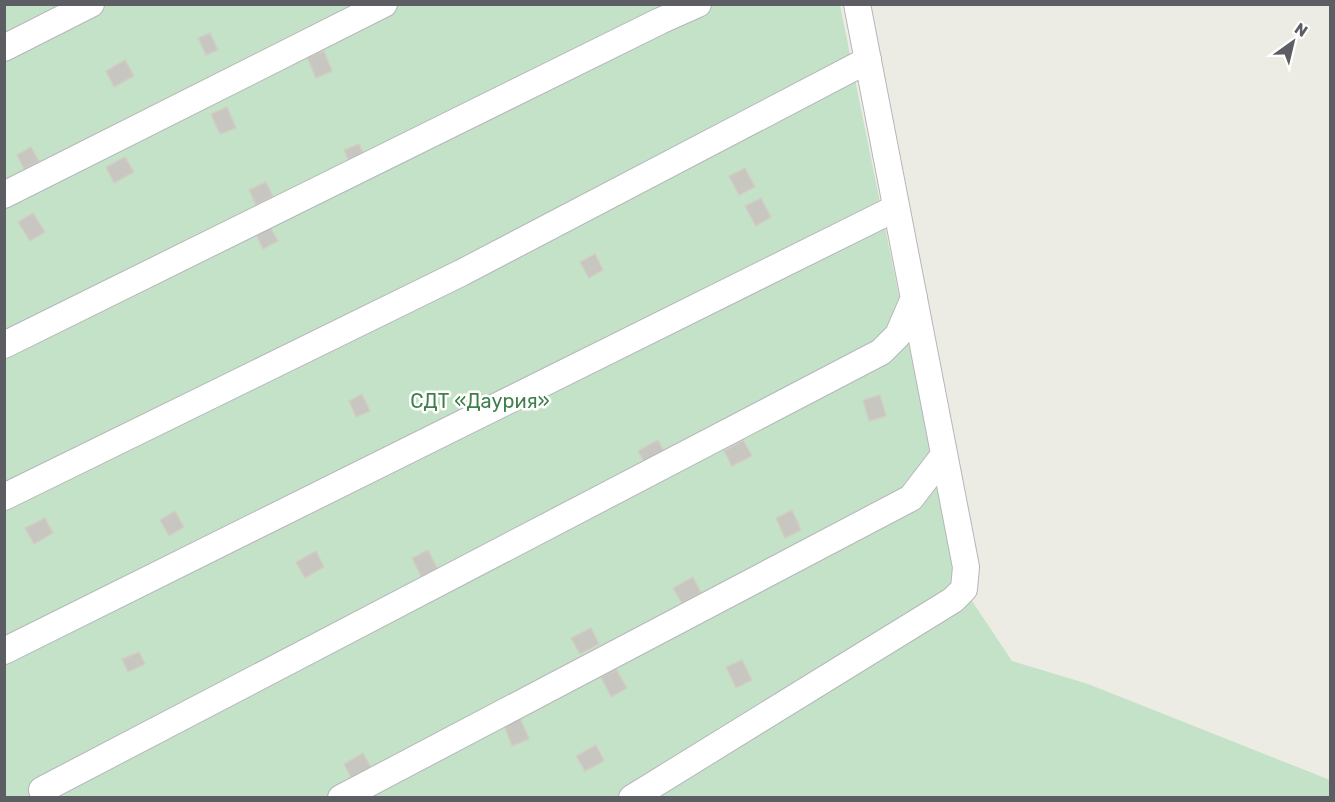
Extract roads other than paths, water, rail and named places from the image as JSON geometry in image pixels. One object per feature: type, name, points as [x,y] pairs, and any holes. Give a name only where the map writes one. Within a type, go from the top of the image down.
[{"type":"lane","points":[[4,48],[91,4]]},
{"type":"lane","points":[[4,195],[384,4]]},
{"type":"lane","points":[[4,345],[649,26],[698,4]]},
{"type":"lane","points":[[632,798],[953,600],[964,589],[966,567],[857,4]]},
{"type":"lane","points":[[4,497],[461,273],[868,60]]},
{"type":"lane","points":[[4,651],[896,207]]},
{"type":"lane","points":[[42,790],[881,352],[898,335],[914,298]]},
{"type":"lane","points":[[340,798],[911,498],[944,455]]},
{"type":"park label","name":"СДТ «Даурия»","points":[[480,401]]}]
